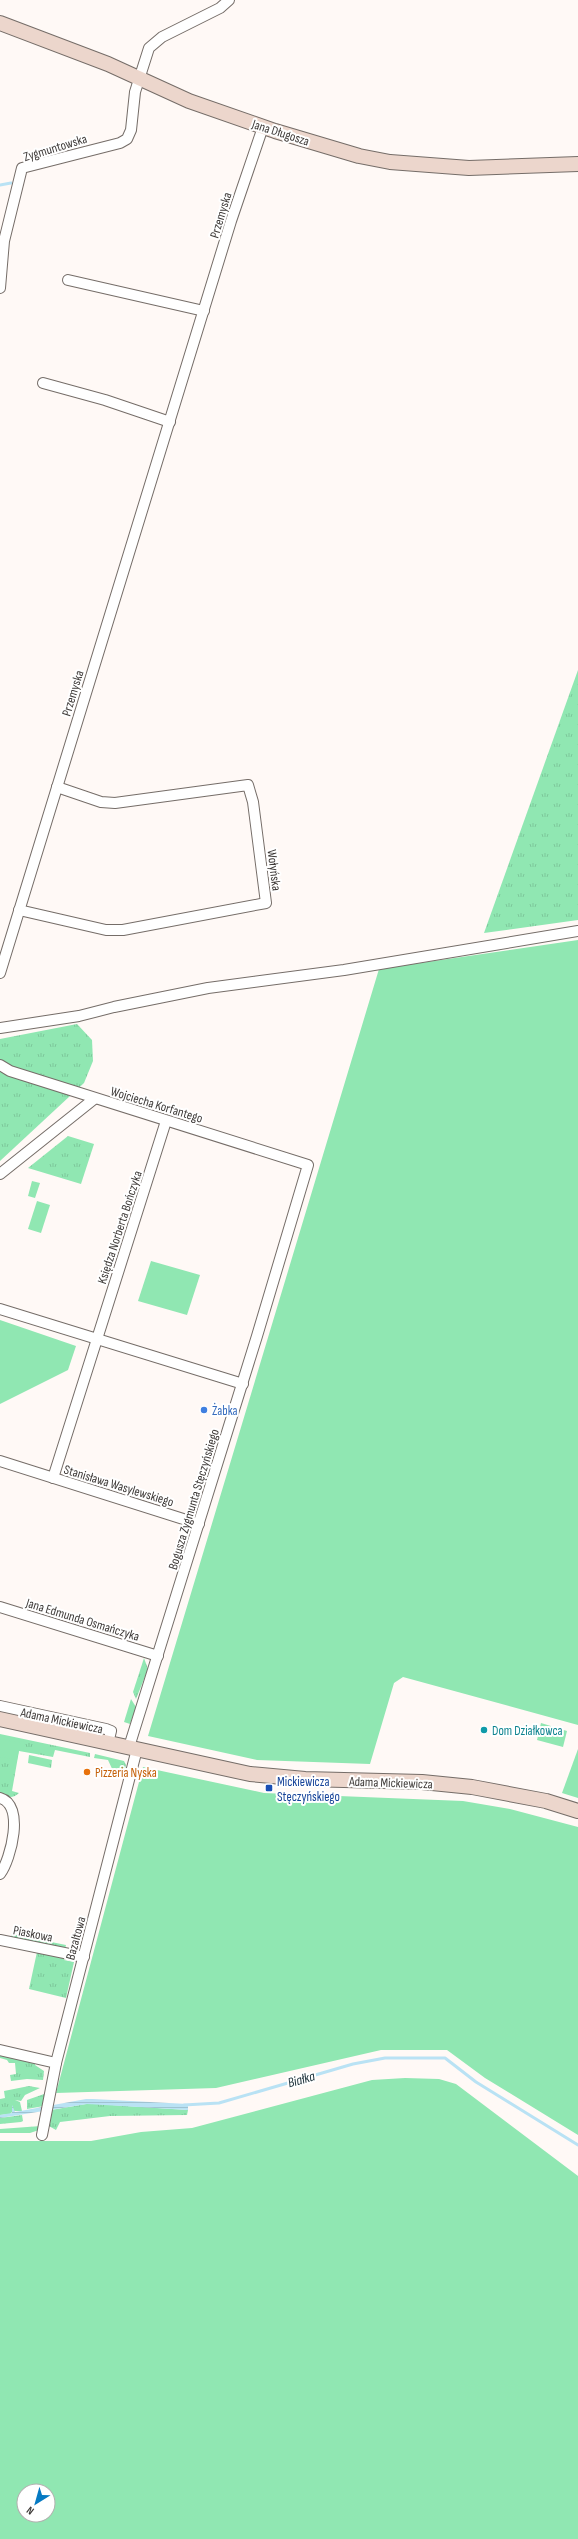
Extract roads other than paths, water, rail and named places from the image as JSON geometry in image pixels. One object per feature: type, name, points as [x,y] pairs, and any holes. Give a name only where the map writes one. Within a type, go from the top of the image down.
[{"type":"street","points":[[139,78],[150,48],[155,42],[220,8],[229,0]]},
{"type":"street","name":"Jana Długosza","points":[[0,23],[108,64],[188,101],[263,127],[359,156],[390,162],[487,168],[578,164]]},
{"type":"street","name":"Zygmuntowska","points":[[0,288],[4,241],[22,168],[120,143],[127,139],[139,78]]},
{"type":"street","name":"Przemyska","points":[[0,973],[204,311],[263,127]]},
{"type":"street","points":[[68,280],[204,311]]},
{"type":"street","points":[[43,383],[105,400],[170,422]]},
{"type":"street","name":"Wołyńska","points":[[19,910],[106,930],[123,930],[266,903],[253,802],[248,785],[115,803],[101,802],[57,787]]},
{"type":"street","points":[[0,1028],[79,1016],[114,1006],[208,988],[344,970],[578,931]]},
{"type":"street","name":"Wojciecha Korfantego","points":[[0,1065],[10,1072],[308,1165]]},
{"type":"street","points":[[0,1174],[94,1099]]},
{"type":"street","name":"Księdza Norberta Bończyka","points":[[96,1340],[166,1121]]},
{"type":"street","name":"Bogusza Zygmunta Stęczyńskiego","points":[[133,1748],[158,1656],[308,1165]]},
{"type":"street","points":[[0,1309],[242,1384]]},
{"type":"street","name":"Stanisława Wasylewskiego","points":[[53,1478],[96,1340]]},
{"type":"street","name":"Stanisława Wasylewskiego","points":[[0,1461],[199,1524]]},
{"type":"street","name":"Jana Edmunda Osmańczyka","points":[[0,1607],[158,1656]]},
{"type":"street","name":"Adama Mickiewicza","points":[[0,1706],[106,1729],[111,1731],[108,1743]]},
{"type":"street","name":"Adama Mickiewicza","points":[[0,1719],[257,1774],[305,1779],[422,1782],[472,1787],[539,1800],[578,1811]]},
{"type":"street","name":"Bazaltowa","points":[[42,2135],[56,2063],[84,1957],[133,1748]]},
{"type":"street","points":[[0,1798],[10,1806],[15,1817],[7,1861],[0,1874]]},
{"type":"street","name":"Piaskowa","points":[[0,1940],[84,1957]]},
{"type":"street","points":[[0,2050],[56,2063]]},
{"type":"water","points":[[86,2099],[188,2104],[188,2110],[87,2104],[0,2118],[0,2115],[12,2113],[12,2105],[15,2112]]},
{"type":"waterway","points":[[0,185],[11,183]]},
{"type":"waterway","name":"Białka","points":[[184,2105],[219,2103],[353,2064],[385,2058],[445,2058],[476,2082],[578,2145]]},
{"type":"place","name":"Żabka","points":[[204,1410]]},
{"type":"place","name":"Dom Działkowca","points":[[484,1730]]},
{"type":"place","name":"Pizzeria Nyska","points":[[87,1772]]},
{"type":"place","name":"Mickiewicza Stęczyńskiego","points":[[269,1788]]}]
